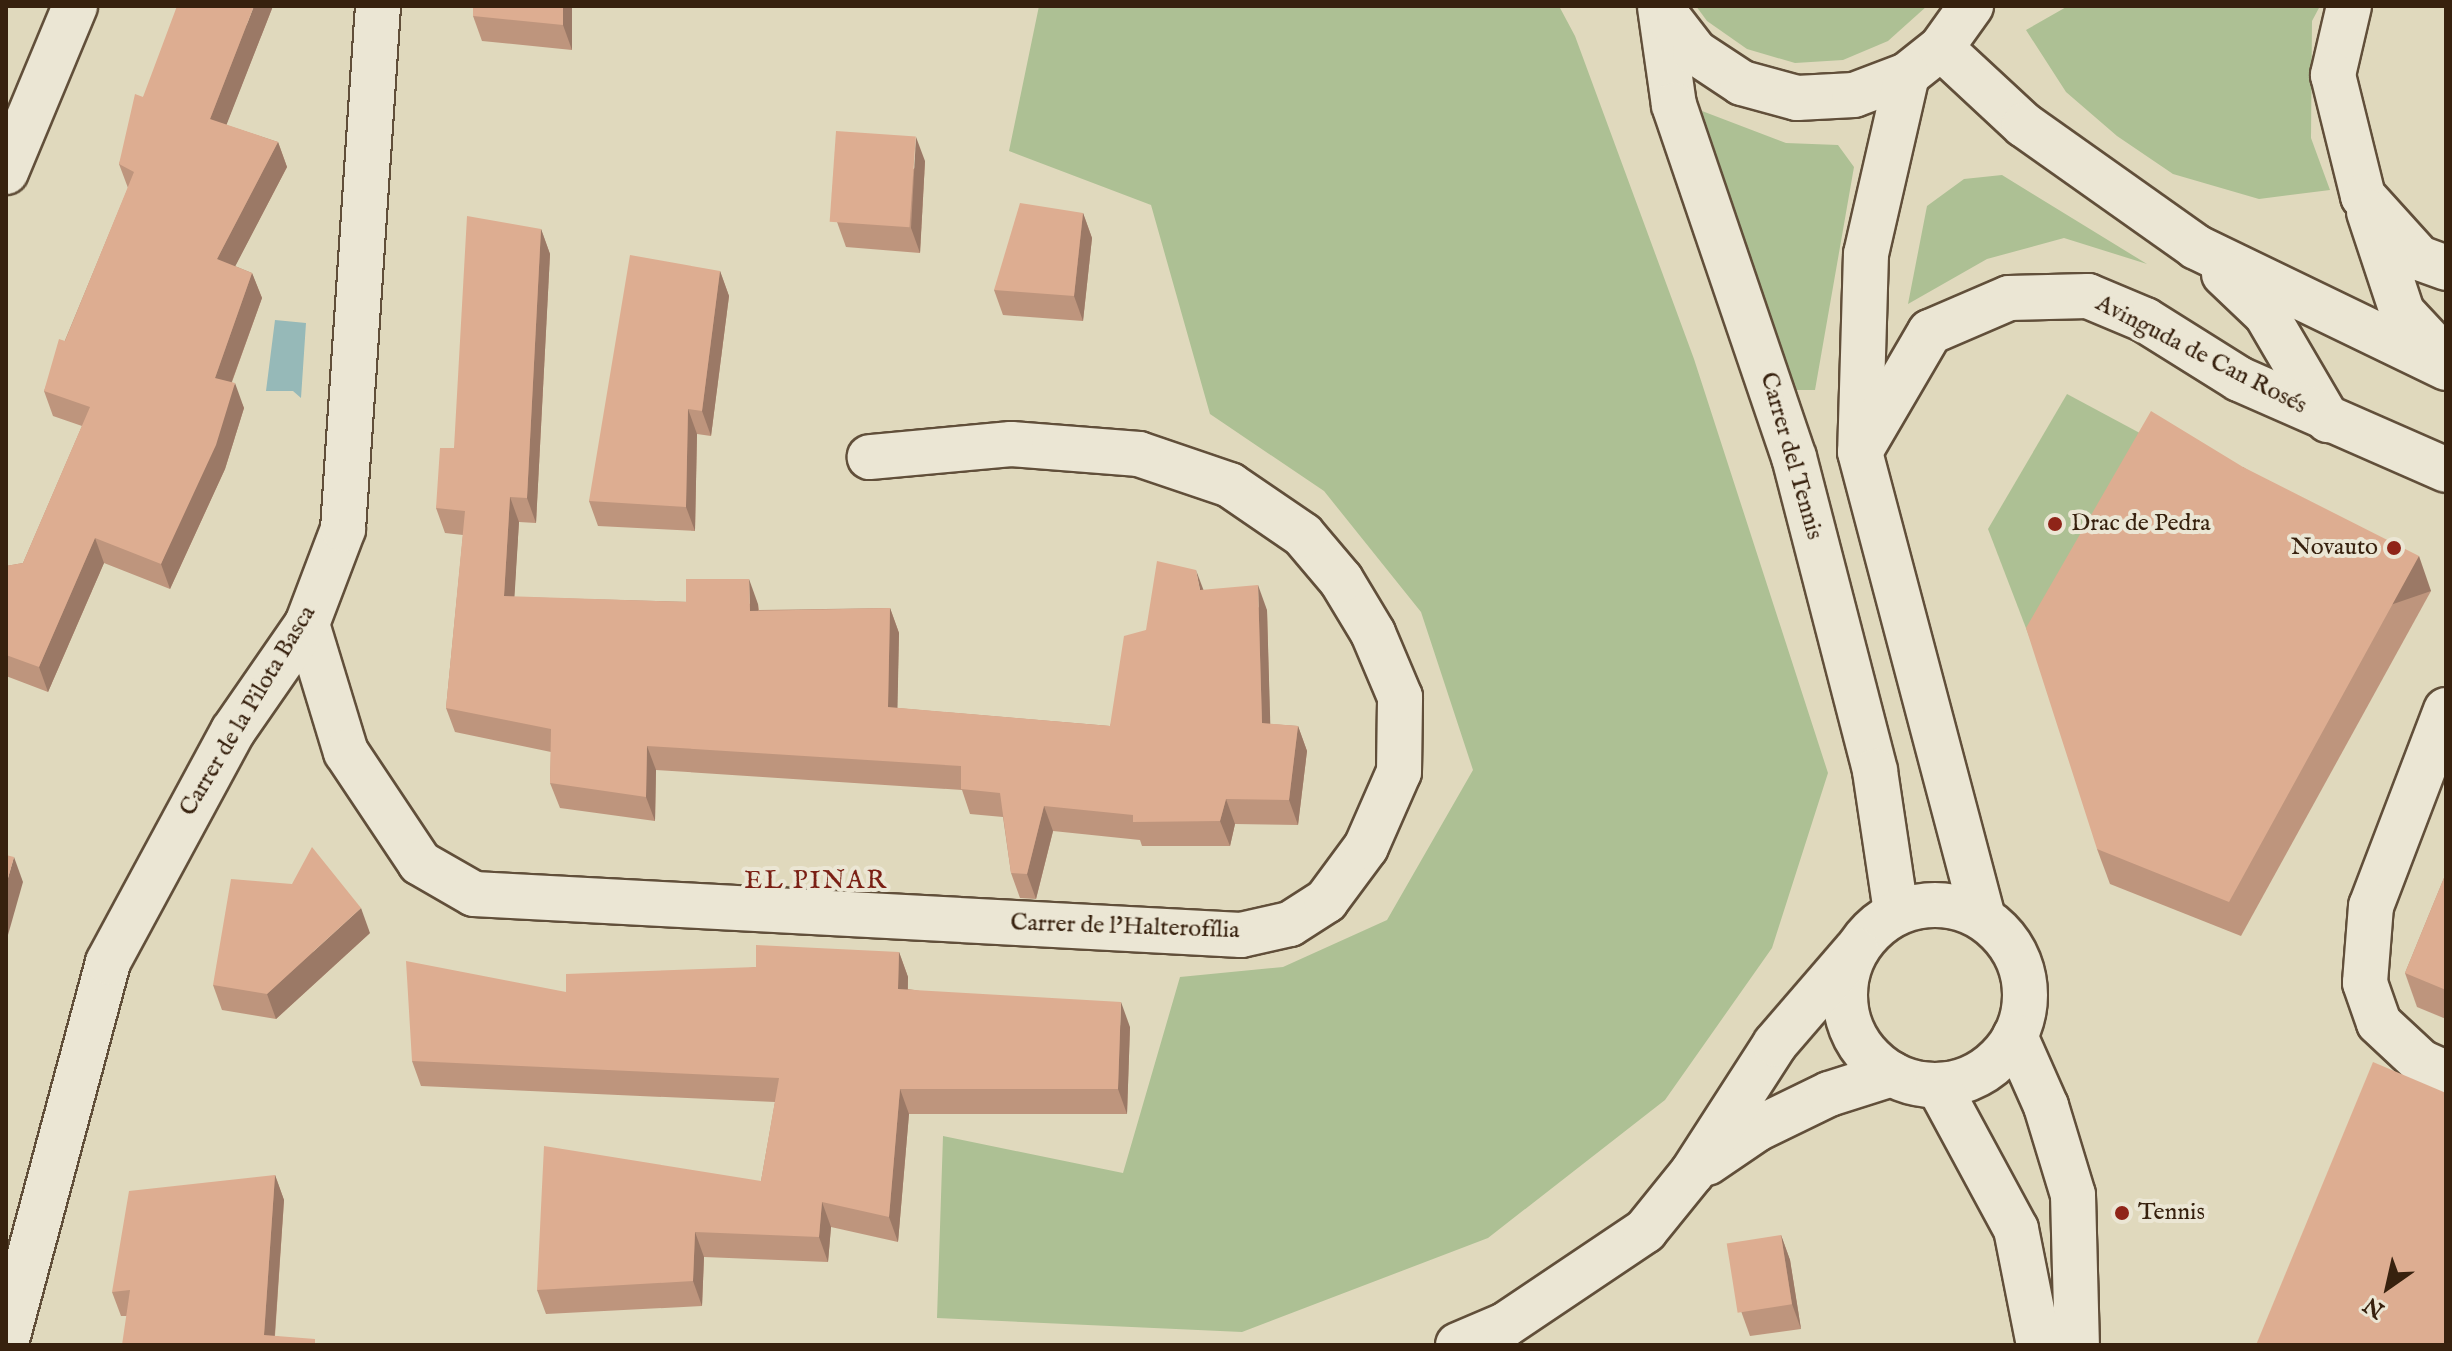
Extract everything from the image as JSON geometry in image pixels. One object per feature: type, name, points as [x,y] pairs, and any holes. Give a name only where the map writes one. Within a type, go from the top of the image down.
[{"type":"street","points":[[6,172],[75,6]]},
{"type":"street","name":"Carrer de la Pilota Basca","points":[[6,1343],[108,962],[233,731],[307,624],[343,529],[378,6]]},
{"type":"street","points":[[1659,6],[1695,52],[1742,83],[1797,98],[1854,95],[1907,75],[1941,48],[1974,9]]},
{"type":"street","name":"Carrer del Tennis","points":[[1659,6],[1674,105],[1794,457],[1875,771],[1896,912]]},
{"type":"street","points":[[2349,6],[2333,75],[2363,196],[2402,312],[2446,359]]},
{"type":"street","name":"Avinguda de Can Rosés","points":[[1941,48],[2024,125],[2196,247],[2266,314],[2328,420]]},
{"type":"street","points":[[1856,950],[1844,996],[1848,1019],[1873,1060],[1892,1074],[1938,1085],[1983,1071],[2015,1036],[2024,997],[2017,958],[1983,918],[1860,452],[1866,254],[1907,75]]},
{"type":"street","points":[[2363,196],[2419,258],[2446,268]]},
{"type":"street","name":"Avinguda de Can Rosés","points":[[2196,247],[2446,368]]},
{"type":"street","name":"Avinguda de Can Rosés","points":[[1860,452],[1930,332],[2009,298],[2088,296],[2145,320],[2239,379],[2446,470]]},
{"type":"street","name":"Carrer de l'Halterofília","points":[[307,624],[346,752],[420,863],[474,894],[1241,935],[1290,924],[1326,901],[1366,847],[1399,772],[1400,697],[1373,633],[1341,580],[1303,535],[1230,485],[1139,454],[1011,444],[870,457]]},
{"type":"street","points":[[2446,710],[2371,906],[2365,983],[2379,1023],[2421,1062],[2446,1073]]},
{"type":"street","points":[[1458,1345],[1505,1325],[1645,1231],[1692,1173],[1775,1044],[1856,950],[1896,912],[1925,905],[1954,906],[1983,918]]},
{"type":"street","points":[[2015,1036],[2046,1106],[2073,1195],[2077,1345]]},
{"type":"street","points":[[1692,1173],[1757,1129],[1829,1094],[1892,1074]]},
{"type":"street","points":[[1938,1085],[2016,1229],[2039,1345]]},
{"type":"green space","points":[[1039,6],[1559,6],[1575,36],[1694,359],[1828,773],[1772,948],[1665,1100],[1488,1238],[1242,1332],[937,1318],[943,1136],[1123,1173],[1180,977],[1283,967],[1387,920],[1473,770],[1421,612],[1324,491],[1210,414],[1151,205],[1009,151]]},
{"type":"green space","points":[[1696,6],[1927,6],[1888,41],[1843,60],[1795,63],[1747,49],[1707,21]]},
{"type":"green space","points":[[2068,6],[2320,6],[2312,21],[2311,138],[2330,190],[2259,199],[2173,174],[2117,136],[2066,92],[2026,30]]},
{"type":"green space","points":[[1702,111],[1786,143],[1838,145],[1854,167],[1815,390],[1794,390]]},
{"type":"green space","points":[[2002,175],[2147,264],[2064,238],[1987,259],[1908,304],[1927,206],[1964,179]]},
{"type":"green space","name":"Drac de Pedra","points":[[2067,394],[2164,446],[2039,662],[1988,529]]},
{"type":"water","points":[[275,320],[306,323],[301,398],[293,391],[266,391]]},
{"type":"building","points":[[177,6],[254,6],[210,119],[278,142],[217,259],[252,273],[215,378],[235,383],[216,445],[161,564],[95,538],[39,667],[6,655],[6,566],[23,563],[90,407],[44,391],[59,339],[65,341],[134,172],[119,164],[135,94],[143,97]]},
{"type":"building","points":[[473,6],[563,6],[563,25],[473,16]]},
{"type":"building","points":[[836,131],[916,137],[909,227],[830,222]]},
{"type":"building","points":[[1020,203],[1083,213],[1074,296],[994,290]]},
{"type":"building","points":[[467,216],[541,229],[527,498],[510,497],[504,596],[686,602],[686,579],[749,579],[750,611],[890,608],[888,707],[1110,726],[1124,636],[1146,630],[1157,561],[1196,570],[1200,590],[1258,585],[1262,723],[1298,726],[1289,800],[1226,799],[1220,821],[1133,822],[1133,815],[1044,806],[1027,874],[1011,873],[1000,793],[961,789],[961,766],[647,746],[646,797],[550,783],[551,729],[446,708],[465,511],[436,508],[440,448],[454,448]]},
{"type":"building","points":[[630,255],[720,271],[702,411],[688,409],[686,507],[589,501]]},
{"type":"building","points":[[2151,411],[2243,467],[2419,556],[2229,902],[2097,849],[2026,628]]},
{"type":"building","points":[[312,847],[361,908],[267,994],[213,985],[231,879],[292,884]]},
{"type":"building","points":[[6,855],[14,857],[6,885]]},
{"type":"building","points":[[2446,873],[2446,990],[2405,973]]},
{"type":"building","points":[[756,945],[899,952],[898,989],[1121,1002],[1118,1089],[900,1089],[889,1217],[822,1202],[819,1237],[695,1232],[693,1281],[537,1290],[544,1146],[761,1181],[779,1078],[412,1061],[406,961],[566,992],[566,974],[756,967]]},
{"type":"building","points":[[2373,1062],[2446,1093],[2446,1345],[2256,1345]]},
{"type":"building","points":[[275,1175],[264,1335],[315,1339],[315,1345],[122,1345],[130,1290],[112,1292],[129,1191]]},
{"type":"building","points":[[1781,1235],[1792,1304],[1738,1313],[1727,1244]]},
{"type":"place","name":"Drac de Pedra","points":[[2055,524]]},
{"type":"place","name":"Novauto","points":[[2394,548]]},
{"type":"place","name":"Tennis","points":[[2122,1213]]},
{"type":"district","name":"EL PINAR","points":[[816,881]]}]
